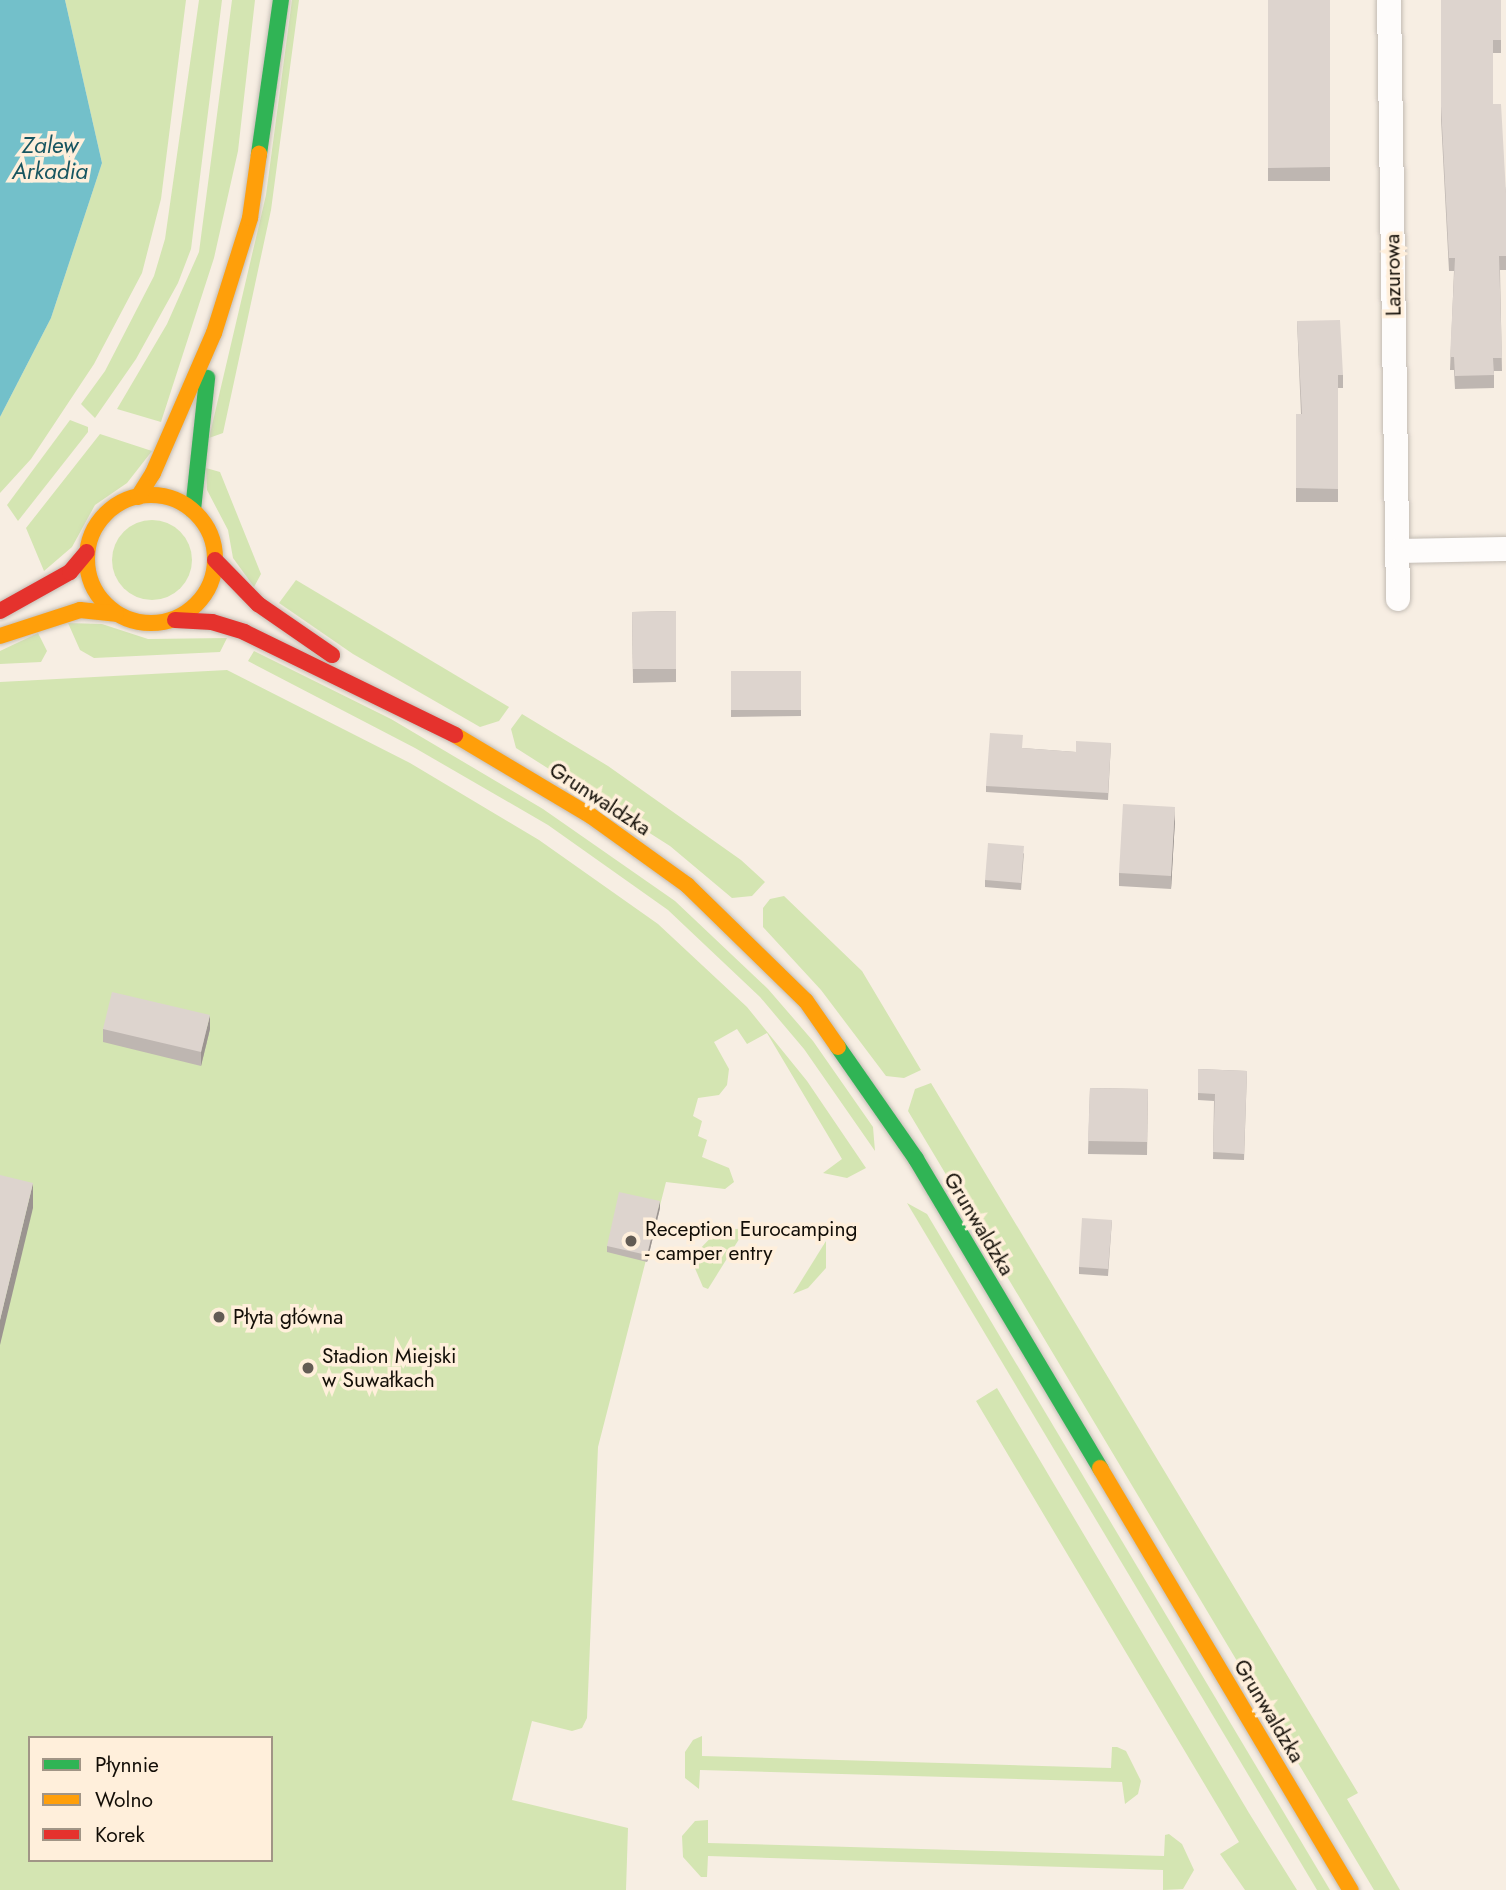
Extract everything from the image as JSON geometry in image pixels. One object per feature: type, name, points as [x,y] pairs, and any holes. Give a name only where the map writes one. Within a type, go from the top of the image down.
[{"type":"main road","points":[[138,497],[153,473],[214,333],[250,218],[281,0]]},
{"type":"main road","points":[[193,510],[214,333]]},
{"type":"main road","points":[[0,611],[69,572],[87,552],[96,524],[109,509],[138,497],[167,497],[193,510],[211,535],[215,560],[206,594],[175,620],[135,622],[116,614],[80,610],[0,635]]},
{"type":"main road","points":[[87,552],[91,583],[116,614]]},
{"type":"main road","name":"Grunwaldzka","points":[[215,560],[258,604],[422,716],[636,847],[750,942],[806,1001],[916,1159],[1351,1890]]},
{"type":"main road","name":"Grunwaldzka","points":[[175,620],[212,622],[244,632],[422,716]]},
{"type":"street","name":"Lazurowa","points":[[1389,0],[1398,599]]},
{"type":"street","points":[[1397,551],[1506,549]]},
{"type":"green space","points":[[65,0],[186,0],[161,199],[142,273],[94,364],[31,459],[0,493],[0,417],[51,318],[102,163]]},
{"type":"green space","points":[[199,0],[222,0],[191,249],[178,283],[136,359],[95,418],[81,404],[105,371],[154,276],[165,239]]},
{"type":"green space","points":[[232,0],[255,0],[238,151],[214,258],[161,422],[117,409],[167,324],[199,252]]},
{"type":"green space","points":[[292,0],[299,0],[271,210],[223,433],[209,438],[266,195]]},
{"type":"green space","points":[[70,420],[88,427],[88,432],[18,521],[7,505]]},
{"type":"green space","points":[[100,434],[152,451],[127,483],[95,505],[72,547],[44,571],[26,528]]},
{"type":"green space","points":[[206,468],[220,472],[261,574],[254,587],[233,558],[228,530],[207,490]]},
{"type":"green space","points":[[152,520],[167,523],[180,532],[189,545],[192,560],[189,575],[180,588],[167,597],[152,600],[137,597],[124,588],[115,575],[112,560],[115,545],[124,532],[137,523]]},
{"type":"green space","points":[[296,580],[509,707],[499,721],[480,727],[353,654],[279,603]]},
{"type":"green space","points":[[68,623],[102,624],[148,639],[227,638],[220,652],[94,658],[80,650]]},
{"type":"green space","points":[[38,633],[47,651],[41,662],[0,664],[0,651]]},
{"type":"green space","points":[[254,651],[391,719],[543,809],[675,901],[768,989],[813,1041],[873,1127],[875,1151],[804,1049],[760,997],[668,910],[548,825],[415,748],[248,661]]},
{"type":"green space","name":"Stadion Miejski w Suwałkach","points":[[227,670],[410,763],[539,840],[658,924],[747,1007],[807,1081],[866,1168],[847,1178],[823,1173],[842,1159],[767,1033],[747,1044],[737,1029],[714,1042],[729,1069],[727,1085],[719,1095],[698,1098],[693,1116],[702,1121],[698,1136],[707,1140],[702,1157],[729,1168],[734,1182],[725,1189],[666,1182],[598,1447],[587,1718],[582,1728],[572,1731],[532,1721],[512,1800],[628,1828],[626,1890],[0,1890],[0,682]]},
{"type":"green space","points":[[522,714],[608,766],[741,860],[765,882],[752,896],[732,898],[670,846],[516,748],[511,729]]},
{"type":"green space","points":[[784,896],[862,971],[921,1070],[904,1078],[886,1076],[821,990],[763,927],[763,908],[770,899]]},
{"type":"green space","points":[[931,1083],[1358,1793],[1347,1799],[1400,1890],[1374,1890],[908,1111],[915,1089]]},
{"type":"green space","points":[[907,1203],[927,1214],[1330,1890],[1317,1890]]},
{"type":"green space","points":[[746,1228],[708,1289],[703,1287],[694,1266],[698,1251],[717,1231]]},
{"type":"green space","points":[[826,1241],[826,1268],[808,1288],[793,1294]]},
{"type":"green space","points":[[997,1388],[1297,1890],[1245,1890],[1220,1854],[1239,1842],[976,1401]]},
{"type":"green space","points":[[702,1736],[702,1756],[1111,1768],[1112,1747],[1117,1747],[1126,1751],[1141,1781],[1138,1794],[1125,1804],[1122,1782],[700,1770],[699,1789],[685,1778],[685,1752],[693,1740]]},
{"type":"green space","points":[[708,1820],[708,1843],[1164,1856],[1165,1835],[1169,1834],[1182,1844],[1194,1870],[1183,1889],[1163,1890],[1163,1870],[708,1856],[707,1877],[701,1877],[683,1857],[682,1836],[695,1821]]},
{"type":"water","name":"Zalew Arkadia","points":[[0,0],[65,0],[102,163],[51,318],[0,417]]},
{"type":"building","points":[[1268,0],[1330,0],[1330,167],[1268,168]]},
{"type":"building","points":[[1441,0],[1501,0],[1501,40],[1493,40],[1493,104],[1501,104],[1506,256],[1499,256],[1502,358],[1493,358],[1494,375],[1455,376],[1454,357],[1450,357],[1455,258],[1449,258],[1441,106]]},
{"type":"building","points":[[1340,320],[1343,375],[1338,375],[1338,489],[1296,488],[1296,414],[1302,414],[1297,321]]},
{"type":"building","points":[[676,611],[676,669],[633,669],[632,612]]},
{"type":"building","points":[[731,671],[801,671],[801,710],[731,710]]},
{"type":"building","points":[[990,733],[1023,735],[1022,748],[1076,752],[1076,741],[1111,743],[1108,793],[986,786]]},
{"type":"building","points":[[1123,804],[1175,807],[1171,876],[1119,873]]},
{"type":"building","points":[[988,843],[1024,846],[1021,883],[985,880]]},
{"type":"building","points":[[112,992],[210,1015],[201,1052],[103,1029]]},
{"type":"building","points":[[1198,1069],[1247,1071],[1244,1154],[1213,1152],[1215,1094],[1198,1093]]},
{"type":"building","points":[[1090,1088],[1148,1089],[1147,1142],[1088,1141]]},
{"type":"building","points":[[0,1175],[33,1183],[0,1320]]},
{"type":"building","name":"Reception Eurocamping - camper entry","points":[[619,1192],[660,1201],[647,1255],[607,1246]]},
{"type":"building","points":[[1082,1218],[1112,1220],[1108,1269],[1079,1267]]},
{"type":"traffic: fast","points":[[259,154],[281,0]]},
{"type":"traffic: fast","points":[[193,510],[207,378]]},
{"type":"traffic: fast","points":[[838,1047],[916,1159],[1100,1468]]},
{"type":"traffic: slow","points":[[138,497],[153,473],[214,333],[250,218],[259,154]]},
{"type":"traffic: slow","points":[[151,495],[176,499],[197,513],[211,534],[215,559],[211,584],[197,605],[176,619],[151,623],[126,619],[105,605],[91,584],[87,559],[91,534],[105,513],[126,499],[151,495]]},
{"type":"traffic: slow","points":[[0,636],[80,610],[116,614]]},
{"type":"traffic: slow","points":[[455,735],[591,816],[687,885],[806,1001],[838,1047]]},
{"type":"traffic: slow","points":[[1100,1468],[1351,1890]]},
{"type":"traffic: jam","points":[[0,611],[70,572],[87,552]]},
{"type":"traffic: jam","points":[[215,560],[258,604],[332,655]]},
{"type":"traffic: jam","points":[[175,620],[212,622],[244,632],[455,735]]},
{"type":"place","name":"Reception Eurocamping - camper entry","points":[[631,1241]]},
{"type":"place","name":"Płyta główna","points":[[219,1317]]},
{"type":"place","name":"Stadion Miejski w Suwałkach","points":[[308,1368]]}]
